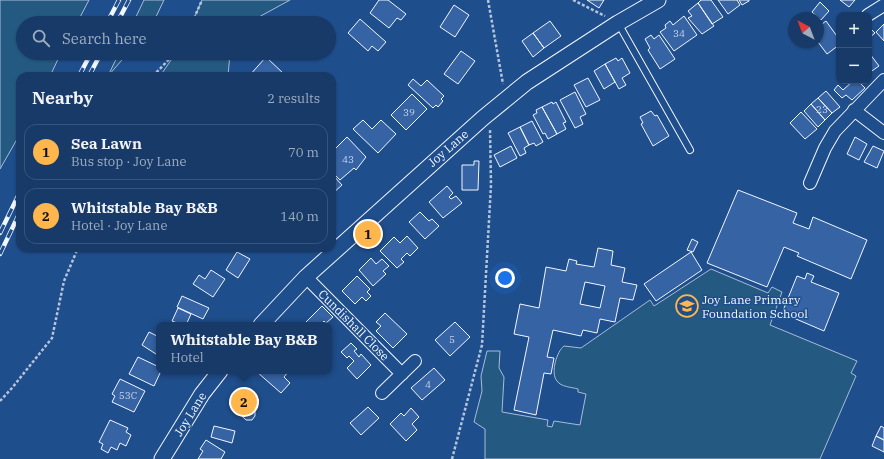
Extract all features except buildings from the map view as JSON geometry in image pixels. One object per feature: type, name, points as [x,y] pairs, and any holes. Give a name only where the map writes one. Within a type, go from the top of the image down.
[{"type":"street","name":"Joy Lane","points":[[336,250],[408,184],[506,99],[528,82],[618,23],[658,0]]},
{"type":"street","points":[[872,12],[884,5]]},
{"type":"street","points":[[810,183],[829,139],[854,110],[884,80]]},
{"type":"street","points":[[854,110],[884,133]]},
{"type":"street","name":"Joy Lane","points":[[264,322],[306,277],[333,252]]},
{"type":"street","name":"Cundishall Close","points":[[306,277],[402,374]]},
{"type":"street","points":[[382,393],[415,361]]},
{"type":"street","name":"Joy Lane","points":[[162,459],[202,394],[218,374]]},
{"type":"lane","points":[[618,23],[690,150]]},
{"type":"path","points":[[195,16],[202,0]]},
{"type":"path","points":[[488,0],[506,99]]},
{"type":"path","points":[[573,0],[618,23]]},
{"type":"path","points":[[157,72],[169,60]]},
{"type":"path","points":[[452,459],[482,345],[491,185],[490,112]]},
{"type":"path","points":[[0,401],[52,338],[64,281],[76,252]]},
{"type":"shaded area","points":[[0,0],[89,0],[81,16],[16,16],[16,60],[58,60],[52,72],[16,72],[16,141],[0,169]]},
{"type":"shaded area","points":[[144,0],[164,0],[156,16],[136,16]]},
{"type":"shaded area","points":[[202,0],[290,0],[261,16],[195,16]]},
{"type":"shaded area","points":[[116,60],[122,60],[111,72],[110,72]]},
{"type":"shaded area","points":[[171,60],[229,60],[228,72],[163,72]]},
{"type":"shaded area","points":[[711,269],[768,293],[772,287],[782,292],[770,325],[857,361],[851,373],[856,376],[820,459],[485,459],[485,429],[474,422],[482,391],[481,376],[487,351],[500,351],[499,368],[504,377],[502,412],[548,420],[547,426],[552,427],[554,421],[580,425],[586,394],[578,392],[578,389],[566,386],[557,381],[554,368],[561,349],[564,346],[581,348],[650,300],[654,306]]},
{"type":"railway","points":[[111,16],[119,0]]},
{"type":"railway","points":[[121,16],[129,0]]},
{"type":"railway","points":[[81,72],[87,60]]},
{"type":"railway","points":[[91,72],[97,60]]},
{"type":"railway","points":[[0,233],[16,200]]},
{"type":"railway","points":[[0,254],[16,220]]},
{"type":"place","name":"Sea Lawn","points":[[368,234]]},
{"type":"place","name":"Joy Lane Primary Foundation School","points":[[687,306]]},
{"type":"place","name":"Whitstable Bay B&B","points":[[244,402]]}]
